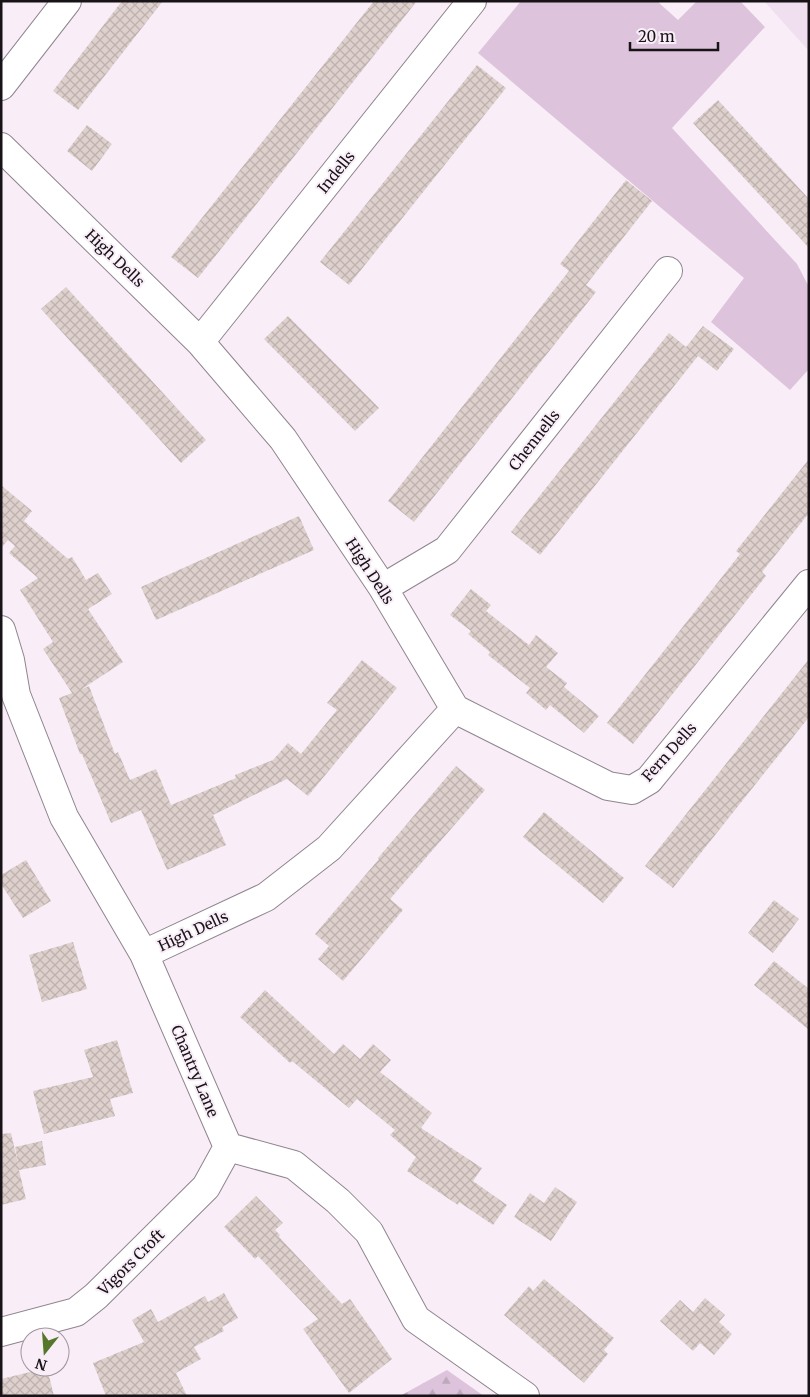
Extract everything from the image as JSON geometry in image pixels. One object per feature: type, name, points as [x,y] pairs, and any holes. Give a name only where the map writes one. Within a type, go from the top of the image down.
[{"type":"street","points":[[1,86],[67,1]]},
{"type":"street","name":"Indells","points":[[200,342],[472,1]]},
{"type":"street","name":"High Dells","points":[[1,147],[200,342],[283,439],[382,588],[455,709],[329,848],[266,897],[144,954]]},
{"type":"street","name":"Chennells","points":[[382,588],[447,550],[668,271]]},
{"type":"street","name":"Fern Dells","points":[[455,709],[608,786],[632,790],[649,780],[809,584]]},
{"type":"street","name":"Chantry Lane","points":[[1,630],[10,660],[8,697],[64,816],[144,954],[228,1147]]},
{"type":"street","points":[[228,1147],[294,1165],[338,1201],[368,1232],[416,1319],[525,1396]]},
{"type":"street","name":"Vigors Croft","points":[[1,1332],[76,1312],[96,1296],[206,1187],[228,1147]]},
{"type":"shaded area","points":[[764,1],[809,1],[809,51]]},
{"type":"green space","points":[[521,1],[657,1],[678,20],[697,1],[740,1],[765,27],[672,128],[797,264],[809,287],[809,369],[790,390],[711,322],[744,278],[478,53]]},
{"type":"green space","points":[[447,1370],[484,1396],[400,1396]]},
{"type":"building","points":[[122,1],[163,1],[78,110],[53,91]]},
{"type":"building","points":[[374,1],[417,1],[198,278],[171,257]]},
{"type":"building","points":[[477,65],[506,88],[349,285],[320,262]]},
{"type":"building","points":[[718,100],[809,199],[809,248],[693,123]]},
{"type":"building","points":[[87,125],[112,144],[92,171],[67,151]]},
{"type":"building","points":[[626,180],[652,201],[586,285],[596,292],[414,522],[388,501],[569,271],[560,264]]},
{"type":"building","points":[[66,287],[206,440],[181,463],[41,309]]},
{"type":"building","points":[[288,316],[379,408],[355,431],[264,339]]},
{"type":"building","points":[[703,326],[734,349],[717,371],[698,356],[540,555],[511,532],[669,333],[686,347]]},
{"type":"building","points":[[809,459],[809,513],[762,572],[766,576],[633,744],[607,723],[740,554],[736,551]]},
{"type":"building","points":[[1,485],[32,511],[24,521],[68,559],[72,557],[86,580],[98,573],[112,594],[88,609],[123,662],[82,689],[89,686],[115,754],[118,752],[130,780],[156,769],[171,805],[236,778],[235,775],[273,760],[288,743],[301,754],[337,710],[327,703],[362,660],[397,688],[308,796],[287,779],[213,815],[226,845],[167,870],[141,810],[111,823],[82,754],[80,754],[59,698],[72,693],[43,649],[53,642],[20,590],[38,578],[9,553],[15,546],[8,540],[1,548]]},
{"type":"building","points":[[299,516],[314,550],[156,620],[141,587]]},
{"type":"building","points":[[471,589],[491,605],[486,611],[529,645],[536,635],[558,653],[546,667],[567,683],[564,687],[599,716],[584,733],[550,705],[546,710],[526,693],[530,688],[488,655],[490,652],[468,634],[471,631],[450,615]]},
{"type":"building","points":[[809,659],[809,717],[673,888],[645,866]]},
{"type":"building","points":[[456,766],[485,790],[390,899],[403,910],[343,981],[318,959],[329,946],[315,934]]},
{"type":"building","points":[[544,812],[624,878],[603,903],[523,837]]},
{"type":"building","points":[[26,860],[51,901],[23,918],[1,884],[1,875]]},
{"type":"building","points":[[774,900],[799,919],[773,953],[748,933]]},
{"type":"building","points":[[73,942],[87,989],[42,1002],[29,955]]},
{"type":"building","points":[[774,961],[809,989],[809,1030],[754,985]]},
{"type":"building","points":[[265,990],[334,1054],[343,1044],[360,1059],[373,1044],[391,1060],[380,1072],[432,1113],[421,1128],[482,1168],[473,1181],[507,1205],[493,1225],[459,1202],[458,1205],[407,1171],[416,1157],[390,1135],[395,1130],[357,1099],[349,1108],[292,1061],[290,1063],[240,1017]]},
{"type":"building","points":[[117,1040],[133,1093],[110,1099],[115,1116],[44,1134],[33,1091],[93,1077],[84,1050]]},
{"type":"building","points":[[11,1133],[19,1168],[15,1147],[42,1141],[46,1165],[19,1170],[26,1199],[1,1205],[1,1134]]},
{"type":"building","points":[[555,1187],[577,1202],[551,1241],[514,1217],[530,1193],[544,1203]]},
{"type":"building","points":[[256,1196],[283,1223],[275,1230],[280,1235],[279,1237],[342,1304],[350,1299],[392,1359],[349,1393],[303,1329],[318,1319],[258,1256],[255,1259],[224,1227]]},
{"type":"building","points":[[544,1279],[614,1338],[604,1350],[608,1354],[584,1383],[504,1315],[529,1286],[533,1291]]},
{"type":"building","points":[[224,1293],[238,1318],[222,1327],[224,1331],[194,1347],[201,1359],[176,1373],[187,1396],[106,1396],[93,1363],[144,1342],[132,1320],[151,1309],[158,1322],[205,1296],[208,1302]]},
{"type":"building","points":[[705,1298],[725,1315],[719,1322],[732,1334],[714,1355],[700,1343],[693,1351],[660,1321],[680,1300],[693,1312]]},
{"type":"building","points":[[20,1374],[20,1377],[49,1377],[54,1396],[1,1396],[1,1379]]}]
